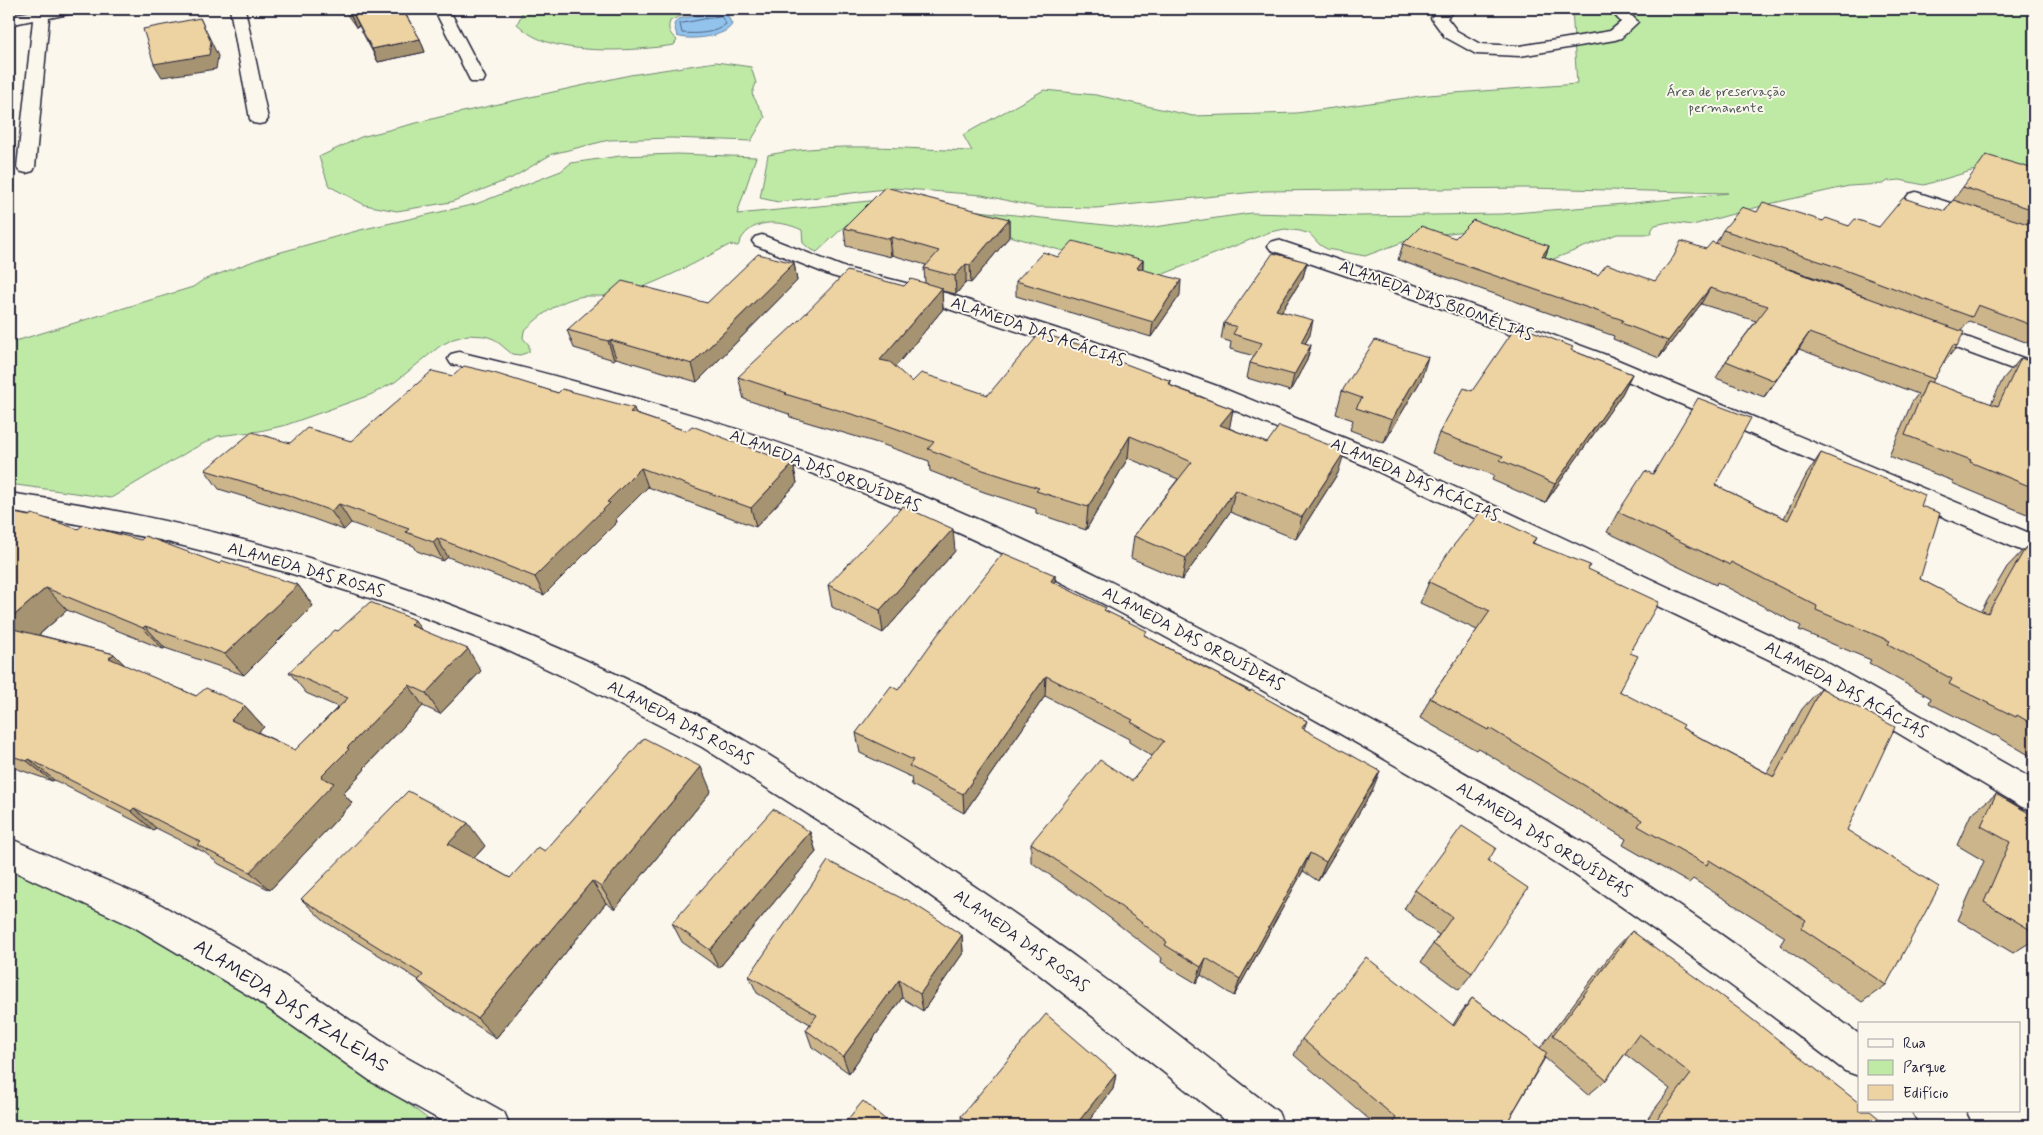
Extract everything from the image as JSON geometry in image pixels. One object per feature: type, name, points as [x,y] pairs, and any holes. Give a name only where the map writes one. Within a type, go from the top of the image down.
[{"type":"street","points":[[9,20],[42,12],[73,9]]},
{"type":"street","points":[[236,9],[259,119]]},
{"type":"street","points":[[441,9],[477,78]]},
{"type":"street","points":[[1448,9],[1443,11],[1439,18],[1452,34],[1476,49],[1520,51],[1615,36],[1630,22],[1616,9]]},
{"type":"street","points":[[26,167],[42,12]]},
{"type":"street","points":[[1916,198],[2034,237]]},
{"type":"street","name":"ALAMEDA DAS ACÁCIAS","points":[[762,240],[839,272],[941,299],[1068,340],[1209,391],[1375,460],[1809,666],[2034,797]]},
{"type":"street","name":"ALAMEDA DAS BROMÉLIAS","points":[[1278,246],[1417,292],[1598,360],[1771,432],[2034,546]]},
{"type":"street","points":[[1906,321],[2034,370]]},
{"type":"street","name":"ALAMEDA DAS ORQUÍDEAS","points":[[459,359],[555,382],[646,408],[766,446],[978,531],[1111,594],[1468,791],[1612,881],[1775,995],[1858,1056]]},
{"type":"street","name":"ALAMEDA DAS ROSAS","points":[[9,502],[160,530],[296,565],[398,596],[506,637],[592,676],[713,738],[891,848],[1040,952],[1264,1126]]},
{"type":"street","name":"ALAMEDA DAS AZALEIAS","points":[[9,853],[146,915],[266,985],[386,1068],[490,1126]]},
{"type":"street","points":[[1933,1112],[1952,1126]]},
{"type":"green space","points":[[519,9],[603,9],[617,11],[632,9],[719,9],[678,17],[670,21],[670,32],[677,40],[674,45],[641,49],[602,50],[564,46],[533,36],[517,24],[522,14]]},
{"type":"green space","name":"Área de preservação permanente","points":[[1572,9],[1764,9],[1791,15],[1808,9],[2034,9],[2034,175],[1995,164],[1924,185],[1900,180],[1888,181],[1883,184],[1849,186],[1769,204],[1693,225],[1669,222],[1655,225],[1651,234],[1617,234],[1551,260],[1465,231],[1414,238],[1365,256],[1327,249],[1320,245],[1310,234],[1285,229],[1270,232],[1156,277],[931,214],[847,224],[817,252],[803,243],[802,230],[784,224],[765,223],[749,230],[738,246],[729,245],[645,286],[620,294],[578,297],[561,303],[537,319],[524,331],[523,338],[529,345],[529,352],[520,355],[512,354],[494,339],[485,336],[468,335],[453,339],[440,346],[395,382],[370,395],[286,425],[260,431],[218,436],[189,451],[111,498],[9,484],[9,343],[193,287],[203,280],[267,256],[360,230],[476,204],[561,171],[571,163],[620,156],[677,154],[756,157],[737,214],[880,200],[1141,229],[1251,213],[1358,216],[1502,214],[1728,193],[1528,188],[1265,191],[1096,208],[1037,207],[982,195],[893,188],[778,202],[760,198],[768,155],[818,148],[844,147],[972,151],[963,135],[1044,90],[1096,95],[1193,116],[1297,113],[1428,95],[1577,84]]},
{"type":"green space","points":[[716,62],[751,67],[756,83],[752,94],[765,117],[751,141],[671,138],[609,140],[552,154],[512,178],[451,202],[397,211],[365,205],[329,186],[319,157],[361,137],[440,117],[630,75]]},
{"type":"green space","points":[[9,868],[82,895],[321,1036],[437,1126],[9,1126]]},
{"type":"water","points":[[722,11],[726,13],[732,24],[723,32],[698,38],[677,36],[674,24],[678,19]]},
{"type":"building","points":[[346,9],[402,9],[420,39],[372,49],[353,13],[350,14]]},
{"type":"building","points":[[200,18],[211,42],[209,55],[154,64],[143,29]]},
{"type":"building","points":[[1986,155],[2034,169],[2034,210],[1963,187]]},
{"type":"building","points":[[885,187],[1009,219],[970,265],[966,264],[955,276],[924,268],[939,251],[891,237],[889,239],[844,228]]},
{"type":"building","points":[[1903,198],[1945,211],[1953,200],[2034,226],[2034,326],[1978,305],[1972,317],[1831,265],[1723,230],[1742,207],[1757,212],[1763,202],[1823,221],[1826,218],[1849,226],[1855,219],[1879,227]]},
{"type":"building","points":[[1473,220],[1549,246],[1542,256],[1598,275],[1607,264],[1655,281],[1674,256],[1681,241],[1706,249],[1712,242],[1964,332],[1957,346],[1953,345],[1934,379],[1809,333],[1775,381],[1726,361],[1768,306],[1710,288],[1668,341],[1621,323],[1623,320],[1403,244],[1421,226],[1455,238]]},
{"type":"building","points":[[1073,241],[1143,260],[1137,268],[1181,280],[1153,322],[1016,281],[1043,252],[1058,257]]},
{"type":"building","points":[[1273,253],[1307,262],[1276,310],[1313,320],[1301,342],[1311,345],[1294,375],[1250,363],[1262,343],[1233,334],[1237,327],[1224,323]]},
{"type":"building","points":[[758,254],[794,263],[692,364],[610,340],[567,330],[622,281],[707,303]]},
{"type":"building","points":[[847,271],[904,286],[911,279],[942,288],[880,360],[890,362],[912,382],[921,373],[988,395],[1040,333],[1081,345],[1077,349],[1126,364],[1171,381],[1169,383],[1171,386],[1233,409],[1220,425],[1267,443],[1279,426],[1345,451],[1302,517],[1235,490],[1186,558],[1134,536],[1192,462],[1130,436],[1088,507],[1036,491],[1039,488],[983,470],[928,449],[934,442],[738,377],[795,324]]},
{"type":"building","points":[[1517,325],[1573,347],[1571,350],[1632,374],[1555,484],[1500,460],[1503,456],[1439,433],[1464,388],[1472,391]]},
{"type":"building","points":[[1375,340],[1428,357],[1392,420],[1356,408],[1362,398],[1342,391]]},
{"type":"building","points":[[2021,358],[2034,363],[2034,488],[1970,462],[1971,460],[1905,435],[1927,381],[1998,406]]},
{"type":"building","points":[[464,366],[494,373],[558,393],[562,389],[634,408],[630,412],[686,431],[692,426],[793,464],[751,508],[641,468],[607,502],[610,503],[535,577],[437,538],[433,542],[406,532],[409,529],[339,504],[331,511],[288,495],[205,470],[252,432],[290,443],[307,428],[351,441],[432,371],[453,376]]},
{"type":"building","points":[[1698,398],[1751,418],[1715,485],[1788,520],[1821,453],[1925,495],[1921,506],[1940,513],[1920,579],[1982,611],[1988,613],[2026,547],[2034,550],[2034,725],[2017,715],[2016,717],[1949,684],[1952,679],[1888,644],[1890,641],[1816,610],[1817,606],[1731,562],[1730,565],[1618,512],[1645,471],[1653,474]]},
{"type":"building","points":[[903,506],[953,529],[880,610],[828,585]]},
{"type":"building","points":[[1481,511],[1536,538],[1532,543],[1590,565],[1588,569],[1659,602],[1630,653],[1638,656],[1619,691],[1684,725],[1682,728],[1774,777],[1821,688],[1895,727],[1847,830],[1939,887],[1886,985],[1801,928],[1806,920],[1709,860],[1707,865],[1638,826],[1642,820],[1489,728],[1488,730],[1430,698],[1490,611],[1429,582],[1450,550]]},
{"type":"building","points":[[9,512],[29,516],[32,514],[78,529],[83,525],[141,540],[145,536],[220,564],[223,561],[298,585],[225,654],[145,626],[143,628],[46,588],[9,620]]},
{"type":"building","points":[[1003,553],[1055,575],[1051,581],[1147,631],[1144,635],[1307,721],[1302,728],[1380,771],[1326,862],[1310,853],[1240,979],[1206,958],[1201,967],[1165,945],[1167,942],[1091,884],[1031,843],[1100,760],[1132,781],[1164,741],[1131,722],[1133,720],[1046,676],[963,794],[909,766],[913,760],[856,733],[891,686],[898,690],[938,634]]},
{"type":"building","points":[[370,602],[415,620],[410,625],[468,649],[426,693],[409,685],[347,748],[349,749],[321,777],[334,783],[250,872],[197,845],[201,842],[134,808],[131,811],[29,759],[27,761],[9,755],[9,628],[114,654],[109,658],[196,696],[206,688],[245,706],[231,720],[295,750],[348,698],[289,672],[335,630],[338,631]]},
{"type":"building","points":[[644,738],[701,767],[601,887],[592,881],[477,1018],[418,981],[423,975],[301,899],[408,791],[468,823],[448,844],[510,878],[538,847],[545,851]]},
{"type":"building","points":[[1996,794],[2034,816],[2034,932],[1984,902],[2010,842],[1981,826]]},
{"type":"building","points":[[773,809],[810,832],[710,950],[672,923]]},
{"type":"building","points":[[1462,826],[1496,848],[1488,861],[1528,888],[1472,973],[1433,944],[1452,917],[1415,890]]},
{"type":"building","points":[[828,861],[906,899],[962,935],[920,994],[899,980],[843,1057],[806,1030],[817,1015],[749,976]]},
{"type":"building","points":[[1632,931],[1739,1009],[1858,1102],[1858,1112],[1871,1112],[1881,1120],[1878,1126],[1657,1126],[1654,1123],[1691,1074],[1639,1034],[1606,1080],[1553,1035]]},
{"type":"building","points":[[1366,957],[1454,1026],[1472,998],[1547,1053],[1505,1126],[1398,1126],[1393,1122],[1396,1118],[1302,1039]]},
{"type":"building","points":[[1046,1014],[1116,1074],[1075,1126],[972,1126],[961,1116]]},
{"type":"building","points":[[863,1101],[893,1126],[842,1126]]}]
